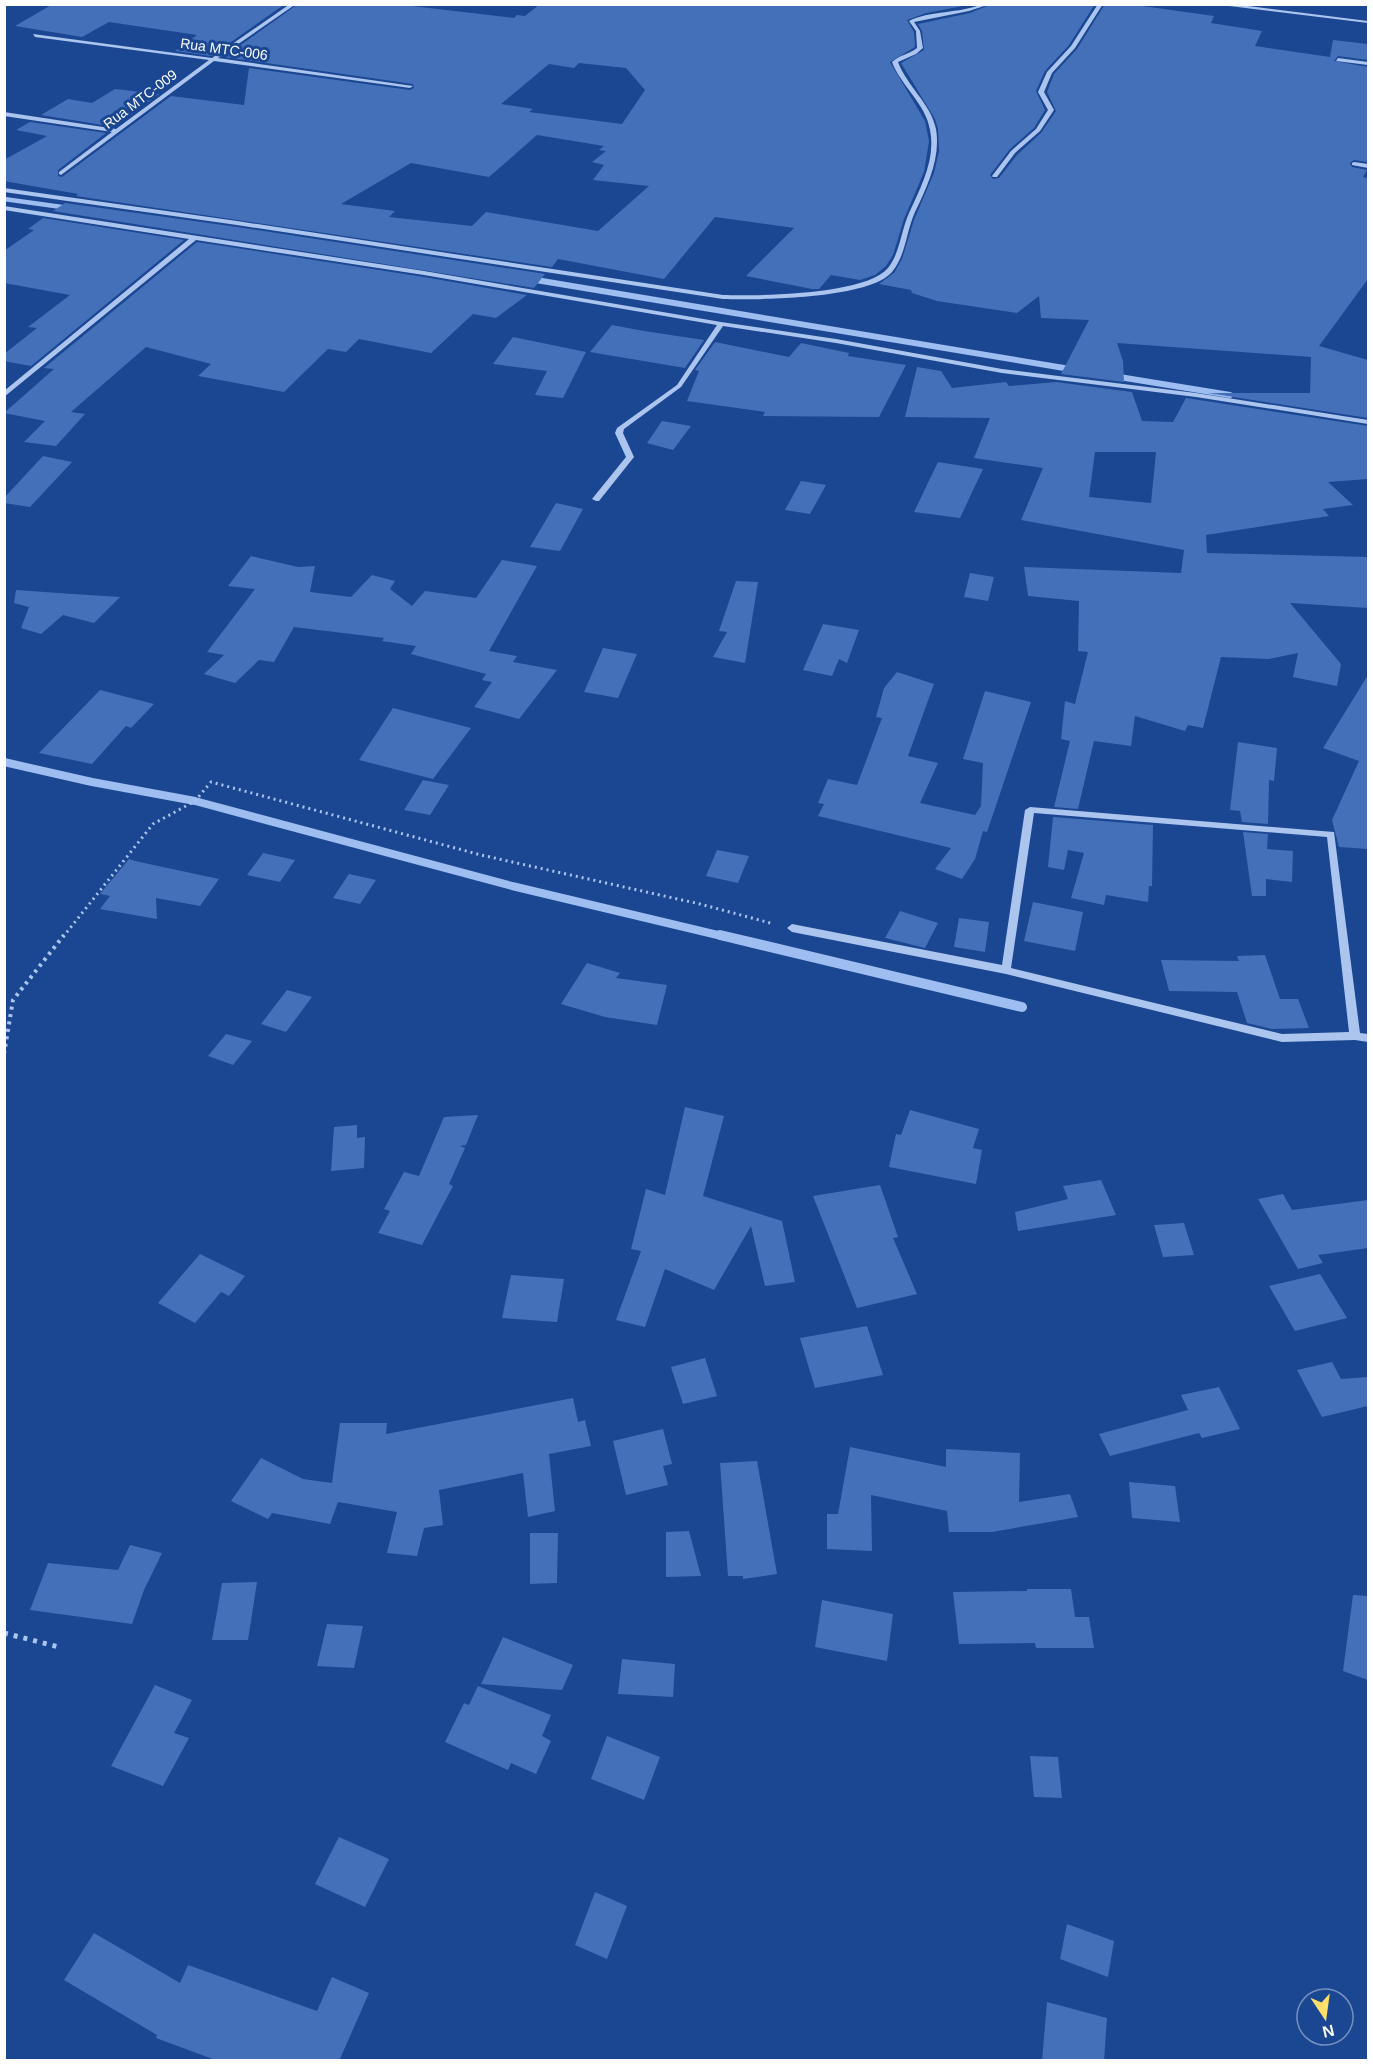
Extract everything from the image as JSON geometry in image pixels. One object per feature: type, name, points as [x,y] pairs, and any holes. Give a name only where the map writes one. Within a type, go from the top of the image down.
[{"type":"street","name":"Rua MTC-009","points":[[61,173],[212,60],[294,4]]},
{"type":"street","points":[[4,190],[723,297],[747,299],[855,287],[875,282],[886,274],[900,249],[906,226],[917,204],[931,162],[934,136],[930,117],[905,81],[896,62],[900,57],[916,53],[920,48],[918,32],[911,21],[925,16],[975,10],[988,4]]},
{"type":"street","points":[[994,176],[1013,152],[1038,130],[1051,110],[1041,92],[1050,72],[1073,47],[1101,4]]},
{"type":"street","points":[[1215,4],[1368,22]]},
{"type":"street","name":"Rua MTC-006","points":[[35,35],[410,86]]},
{"type":"street","points":[[1338,60],[1368,64]]},
{"type":"street","points":[[4,114],[118,131]]},
{"type":"street","points":[[1354,164],[1368,166]]},
{"type":"street","points":[[4,208],[836,341],[1002,371],[1196,395],[1368,422]]},
{"type":"street","points":[[4,395],[195,237]]},
{"type":"street","points":[[596,499],[612,478],[627,464],[630,457],[619,433],[621,428],[679,386],[721,324]]},
{"type":"street","points":[[1006,970],[1030,810],[1331,834],[1355,1035]]},
{"type":"street","points":[[792,928],[1006,970],[1281,1038],[1355,1035],[1368,1038]]},
{"type":"path","points":[[4,1054],[13,1000],[153,824],[195,801],[211,782],[481,855],[700,904],[792,928]]},
{"type":"path","points":[[4,1633],[59,1647]]},
{"type":"building","points":[[53,4],[285,4],[211,56],[175,51],[197,35],[109,22],[82,37],[15,26]]},
{"type":"building","points":[[298,4],[395,4],[514,18],[517,15],[525,16],[540,4],[974,4],[926,13],[907,20],[914,32],[915,47],[890,62],[925,121],[929,141],[924,172],[904,219],[893,255],[886,266],[875,275],[860,280],[831,275],[819,289],[746,276],[794,228],[715,217],[664,279],[558,259],[552,267],[76,196],[78,194],[4,181],[4,160],[47,136],[16,130],[30,122],[106,133],[58,170],[58,176],[62,177],[171,96],[244,105],[249,68],[410,90],[414,88],[413,84],[224,57]],"holes":[[[579,63],[626,68],[645,90],[622,124],[529,112],[533,109],[501,104],[549,64],[574,68]],[[537,135],[604,146],[599,150],[606,151],[592,162],[604,165],[593,180],[649,186],[598,231],[486,212],[472,226],[389,217],[395,211],[341,204],[411,163],[489,177]]]},
{"type":"building","points":[[992,4],[1095,4],[1069,45],[1045,71],[1036,91],[1045,110],[1034,128],[1010,149],[990,175],[993,179],[999,178],[1017,155],[1041,133],[1056,111],[1047,92],[1054,74],[1077,49],[1105,4],[1128,4],[1214,16],[1211,23],[1262,31],[1255,46],[1330,57],[1333,40],[1368,44],[1368,60],[1338,56],[1334,61],[1368,67],[1368,162],[1354,160],[1350,163],[1352,167],[1367,170],[1363,177],[1368,178],[1368,279],[1319,346],[1368,360],[1368,418],[1208,393],[1310,393],[1311,357],[1117,343],[1123,361],[1124,382],[1061,374],[1089,320],[1041,318],[1039,296],[1017,313],[937,301],[912,293],[911,290],[879,284],[894,273],[902,259],[914,220],[934,173],[939,151],[935,119],[901,63],[924,50],[922,31],[918,24],[970,13]]},
{"type":"building","points":[[115,89],[159,94],[115,127],[41,115],[68,99],[92,103]]},
{"type":"building","points":[[65,203],[545,274],[534,288],[53,211]]},
{"type":"building","points":[[43,218],[184,240],[31,366],[4,361],[4,354],[37,328],[28,327],[70,295],[4,283],[4,251],[34,230],[28,229]]},
{"type":"building","points":[[197,242],[527,295],[496,318],[473,314],[431,353],[359,339],[346,352],[328,349],[284,392],[198,376],[211,364],[146,347],[71,412],[85,414],[56,446],[24,442],[45,421],[4,413],[54,369],[44,368]]},
{"type":"building","points":[[612,325],[704,340],[685,368],[590,352]]},
{"type":"building","points":[[513,337],[586,352],[563,398],[535,395],[547,371],[493,364]]},
{"type":"building","points":[[715,342],[789,357],[801,343],[849,353],[848,356],[906,365],[879,417],[763,416],[765,412],[687,401],[699,371],[695,370]]},
{"type":"building","points":[[917,367],[941,371],[952,388],[1006,382],[1009,386],[1056,382],[1132,392],[1142,421],[1173,422],[1186,398],[1368,426],[1368,479],[1328,482],[1353,505],[1323,509],[1329,516],[1206,535],[1207,553],[1368,557],[1368,608],[1290,603],[1341,664],[1337,686],[1293,677],[1298,653],[1269,659],[1221,657],[1203,728],[1188,725],[1185,731],[1135,716],[1131,746],[1094,741],[1078,809],[1054,807],[1070,741],[1061,739],[1065,701],[1075,704],[1088,652],[1078,651],[1079,601],[1028,596],[1024,567],[1181,573],[1184,550],[1021,520],[1043,468],[974,458],[990,418],[905,417]],"holes":[[[1095,452],[1156,452],[1151,503],[1089,497]]]},
{"type":"building","points":[[662,421],[691,426],[673,450],[647,443]]},
{"type":"building","points":[[43,456],[72,462],[30,507],[4,503],[4,498]]},
{"type":"building","points":[[938,462],[983,469],[960,518],[914,512]]},
{"type":"building","points":[[801,481],[826,485],[810,514],[785,510]]},
{"type":"building","points":[[556,503],[583,509],[560,551],[530,547]]},
{"type":"building","points":[[251,556],[298,567],[315,566],[310,592],[351,597],[372,575],[395,581],[390,589],[412,606],[425,591],[476,598],[502,560],[537,566],[489,651],[517,656],[513,662],[557,670],[519,719],[474,707],[492,682],[482,680],[486,674],[411,654],[416,646],[382,641],[384,638],[294,627],[274,662],[259,660],[235,683],[204,674],[224,655],[207,652],[255,589],[228,586]]},
{"type":"building","points":[[970,573],[994,577],[988,601],[964,597]]},
{"type":"building","points":[[736,581],[758,582],[745,663],[713,657],[727,632],[719,631]]},
{"type":"building","points":[[16,590],[120,597],[94,623],[63,615],[41,634],[21,628],[29,607],[14,603]]},
{"type":"building","points":[[823,624],[859,630],[847,663],[839,659],[832,676],[803,670]]},
{"type":"building","points":[[603,648],[637,654],[618,698],[584,692]]},
{"type":"building","points":[[897,672],[934,684],[908,756],[938,763],[920,803],[975,815],[981,806],[983,763],[963,759],[985,691],[1031,702],[987,832],[983,831],[975,859],[962,879],[935,869],[951,848],[818,816],[824,804],[818,803],[828,779],[857,785],[882,718],[876,717],[884,688]]},
{"type":"building","points":[[1368,675],[1368,849],[1339,847],[1332,820],[1359,761],[1323,748]]},
{"type":"building","points":[[100,690],[154,704],[131,728],[126,726],[92,764],[39,753]]},
{"type":"building","points":[[393,708],[471,728],[433,779],[359,760]]},
{"type":"building","points":[[1238,742],[1277,748],[1274,781],[1269,780],[1268,824],[1242,822],[1240,811],[1230,810]]},
{"type":"building","points":[[423,780],[449,785],[430,815],[404,810]]},
{"type":"building","points":[[1053,817],[1153,825],[1152,886],[1149,886],[1148,902],[1106,895],[1104,905],[1071,898],[1084,853],[1068,850],[1064,870],[1048,867]]},
{"type":"building","points":[[1243,832],[1268,834],[1267,849],[1293,851],[1292,882],[1266,879],[1266,896],[1252,896]]},
{"type":"building","points":[[717,850],[749,856],[738,883],[706,876]]},
{"type":"building","points":[[263,853],[295,860],[280,882],[247,875]]},
{"type":"building","points":[[129,859],[219,879],[200,906],[156,898],[157,919],[100,909],[110,896],[100,894]]},
{"type":"building","points":[[349,874],[376,880],[360,904],[333,898]]},
{"type":"building","points":[[1033,902],[1083,912],[1075,951],[1024,941]]},
{"type":"building","points":[[900,911],[938,923],[925,948],[885,938]]},
{"type":"building","points":[[959,918],[989,922],[985,952],[954,947]]},
{"type":"building","points":[[1265,955],[1280,999],[1298,999],[1309,1028],[1272,1029],[1247,1023],[1237,992],[1169,991],[1161,960],[1239,961],[1237,956]]},
{"type":"building","points":[[587,963],[620,973],[616,978],[667,985],[657,1025],[605,1017],[561,1004]]},
{"type":"building","points":[[287,990],[312,997],[286,1032],[261,1024]]},
{"type":"building","points":[[226,1034],[252,1041],[233,1065],[208,1056]]},
{"type":"building","points":[[685,1107],[724,1116],[703,1196],[782,1221],[795,1282],[765,1286],[751,1226],[714,1290],[665,1269],[645,1327],[616,1320],[641,1251],[631,1249],[646,1189],[665,1195]]},
{"type":"building","points":[[910,1110],[979,1129],[973,1148],[982,1150],[976,1184],[889,1167],[896,1134],[901,1135]]},
{"type":"building","points":[[478,1115],[466,1145],[460,1146],[465,1148],[449,1184],[453,1186],[422,1245],[378,1233],[390,1211],[384,1209],[404,1172],[419,1176],[444,1117]]},
{"type":"building","points":[[357,1125],[357,1138],[365,1137],[364,1168],[331,1171],[334,1127]]},
{"type":"building","points":[[1101,1180],[1116,1215],[1018,1231],[1015,1212],[1068,1199],[1063,1186]]},
{"type":"building","points":[[880,1185],[898,1237],[893,1238],[917,1294],[857,1308],[813,1196]]},
{"type":"building","points":[[1283,1194],[1292,1210],[1368,1200],[1368,1248],[1318,1255],[1323,1263],[1298,1269],[1258,1199]]},
{"type":"building","points":[[1184,1223],[1194,1255],[1163,1257],[1154,1225]]},
{"type":"building","points":[[200,1254],[245,1276],[229,1296],[221,1292],[195,1323],[158,1303]]},
{"type":"building","points":[[1320,1274],[1347,1318],[1295,1331],[1269,1286]]},
{"type":"building","points":[[511,1275],[564,1279],[557,1322],[502,1318]]},
{"type":"building","points":[[867,1326],[883,1375],[815,1388],[800,1338]]},
{"type":"building","points":[[705,1358],[717,1396],[683,1404],[671,1367]]},
{"type":"building","points":[[1332,1362],[1341,1379],[1368,1377],[1368,1406],[1322,1417],[1297,1370]]},
{"type":"building","points":[[1219,1387],[1240,1429],[1202,1438],[1199,1433],[1110,1456],[1099,1434],[1188,1410],[1181,1395]]},
{"type":"building","points":[[573,1398],[578,1422],[585,1420],[591,1446],[549,1454],[555,1511],[528,1517],[523,1473],[439,1490],[443,1525],[424,1528],[417,1556],[387,1553],[397,1512],[338,1502],[330,1524],[272,1513],[268,1519],[231,1501],[261,1458],[303,1479],[332,1483],[340,1423],[387,1423],[386,1434]]},
{"type":"building","points":[[663,1429],[672,1464],[663,1466],[668,1485],[626,1495],[613,1441]]},
{"type":"building","points":[[850,1447],[946,1467],[946,1449],[1020,1453],[1019,1502],[1070,1494],[1078,1517],[992,1532],[949,1532],[947,1511],[871,1495],[872,1551],[827,1549],[827,1514],[838,1514]]},
{"type":"building","points":[[757,1461],[777,1574],[743,1579],[743,1576],[728,1576],[720,1463]]},
{"type":"building","points":[[1129,1482],[1175,1486],[1180,1522],[1132,1518]]},
{"type":"building","points":[[689,1531],[701,1576],[666,1577],[666,1532]]},
{"type":"building","points":[[530,1533],[558,1533],[557,1583],[530,1584]]},
{"type":"building","points":[[130,1545],[162,1553],[144,1590],[132,1624],[30,1610],[48,1563],[118,1570]]},
{"type":"building","points":[[257,1582],[248,1640],[212,1640],[222,1583]]},
{"type":"building","points":[[1027,1589],[1071,1589],[1075,1617],[1089,1617],[1094,1648],[1036,1648],[1035,1643],[959,1644],[953,1592],[1027,1591]]},
{"type":"building","points":[[1353,1595],[1368,1596],[1368,1680],[1343,1671]]},
{"type":"building","points":[[822,1600],[893,1614],[887,1661],[815,1647]]},
{"type":"building","points":[[327,1624],[363,1626],[354,1668],[317,1666]]},
{"type":"building","points":[[503,1637],[573,1665],[562,1690],[481,1684]]},
{"type":"building","points":[[622,1659],[675,1664],[673,1697],[618,1694]]},
{"type":"building","points":[[155,1685],[192,1700],[174,1733],[189,1738],[163,1786],[111,1766]]},
{"type":"building","points":[[478,1686],[551,1715],[542,1736],[551,1741],[536,1774],[511,1763],[508,1770],[445,1742],[464,1703],[469,1705]]},
{"type":"building","points":[[607,1736],[660,1757],[644,1800],[591,1779]]},
{"type":"building","points":[[1030,1756],[1058,1757],[1062,1798],[1034,1797]]},
{"type":"building","points":[[339,1837],[389,1859],[365,1907],[315,1884]]},
{"type":"building","points":[[595,1892],[627,1906],[607,1959],[575,1945]]},
{"type":"building","points":[[1067,1924],[1114,1941],[1108,1977],[1060,1959]]},
{"type":"building","points":[[94,1933],[180,1983],[188,1965],[317,2011],[332,1977],[369,1993],[339,2061],[218,2061],[156,2038],[157,2035],[64,1980]]},
{"type":"building","points":[[1047,2002],[1107,2018],[1104,2061],[1042,2061]]},
{"type":"waterway","points":[[4,199],[69,208]]},
{"type":"waterway","points":[[530,279],[1076,370]]},
{"type":"waterway","points":[[1113,376],[1230,395]]},
{"type":"waterway","points":[[4,762],[92,782],[195,801],[512,886],[726,937]]},
{"type":"waterway","points":[[720,935],[1022,1007]]}]
